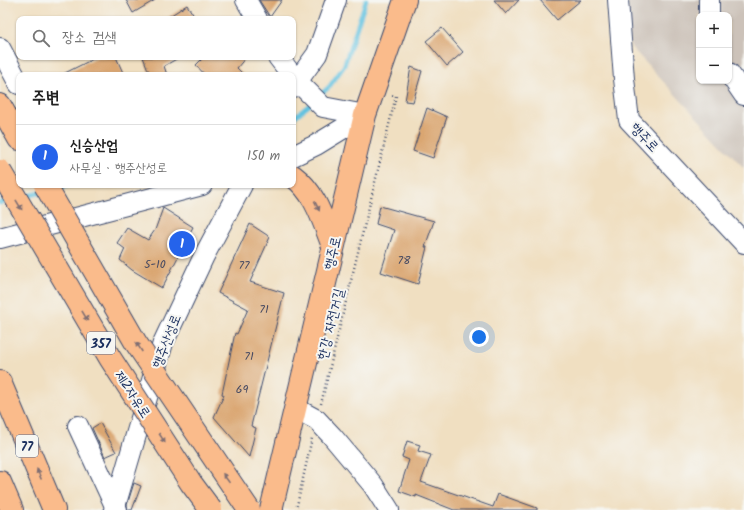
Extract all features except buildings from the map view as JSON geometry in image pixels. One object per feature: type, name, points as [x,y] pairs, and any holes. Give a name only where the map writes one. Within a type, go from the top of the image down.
[{"type":"main road","name":"행주로","points":[[272,510],[365,115],[405,0]]},
{"type":"main road","points":[[0,105],[16,134]]},
{"type":"main road","name":"제2자유로","points":[[0,171],[110,358],[210,510]]},
{"type":"main road","points":[[296,178],[310,192],[318,206],[333,246]]},
{"type":"main road","name":"357","points":[[47,188],[136,343],[248,510]]},
{"type":"main road","name":"77","points":[[0,382],[54,510]]},
{"type":"main road","points":[[0,482],[12,510]]},
{"type":"street","points":[[246,0],[255,16]]},
{"type":"street","points":[[296,78],[317,54],[336,0]]},
{"type":"street","name":"행주로","points":[[618,0],[624,79],[629,120],[744,243]]},
{"type":"street","points":[[708,0],[709,12]]},
{"type":"street","points":[[0,48],[16,78]]},
{"type":"street","points":[[280,60],[288,72]]},
{"type":"street","points":[[732,77],[744,95]]},
{"type":"street","points":[[296,82],[323,106],[365,115]]},
{"type":"street","points":[[296,154],[365,115]]},
{"type":"street","points":[[0,183],[16,179]]},
{"type":"street","points":[[0,238],[191,188]]},
{"type":"street","name":"행주산성로","points":[[115,509],[163,343],[204,256],[240,188]]},
{"type":"street","points":[[295,408],[317,420],[373,485],[389,510]]},
{"type":"street","name":"행주산성로","points":[[78,426],[115,509]]},
{"type":"path","name":"한강 자전거길","points":[[296,510],[306,461],[396,96]]},
{"type":"shaded area","points":[[627,0],[744,0],[744,168],[631,47]]},
{"type":"waterway","points":[[319,96],[329,87],[344,66],[366,0]]},
{"type":"waterway","points":[[296,116],[312,103]]},
{"type":"waterway","points":[[54,189],[58,188]]},
{"type":"waterway","points":[[23,197],[43,192]]},
{"type":"waterway","points":[[0,203],[10,200]]},
{"type":"place","name":"신승산업","points":[[182,244]]}]
